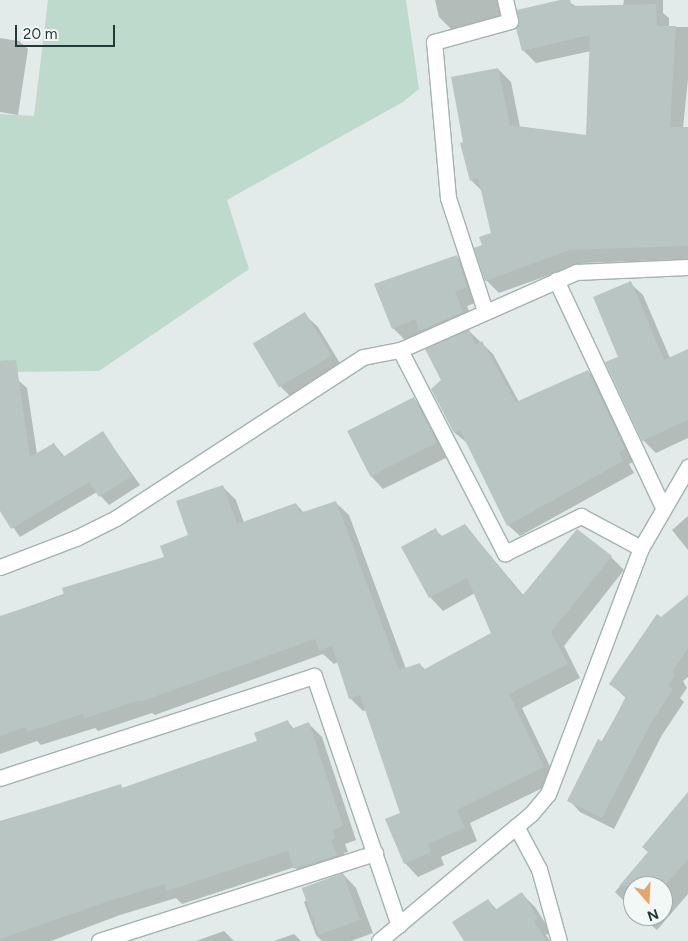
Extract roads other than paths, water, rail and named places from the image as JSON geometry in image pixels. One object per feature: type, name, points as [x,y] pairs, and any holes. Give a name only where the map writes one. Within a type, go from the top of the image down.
[{"type":"street","points":[[485,312],[448,198],[434,42],[510,21],[506,0]]},
{"type":"street","points":[[0,567],[76,538],[116,518],[363,357],[400,350],[576,272],[688,267]]},
{"type":"street","points":[[556,280],[663,507]]},
{"type":"street","points":[[400,350],[504,553],[581,516],[641,548]]},
{"type":"street","points":[[379,941],[516,826],[548,794],[641,548],[663,507],[688,467]]},
{"type":"street","points":[[0,778],[314,676],[399,924]]},
{"type":"street","points":[[516,826],[539,869],[559,941]]},
{"type":"street","points":[[99,941],[374,854]]}]
